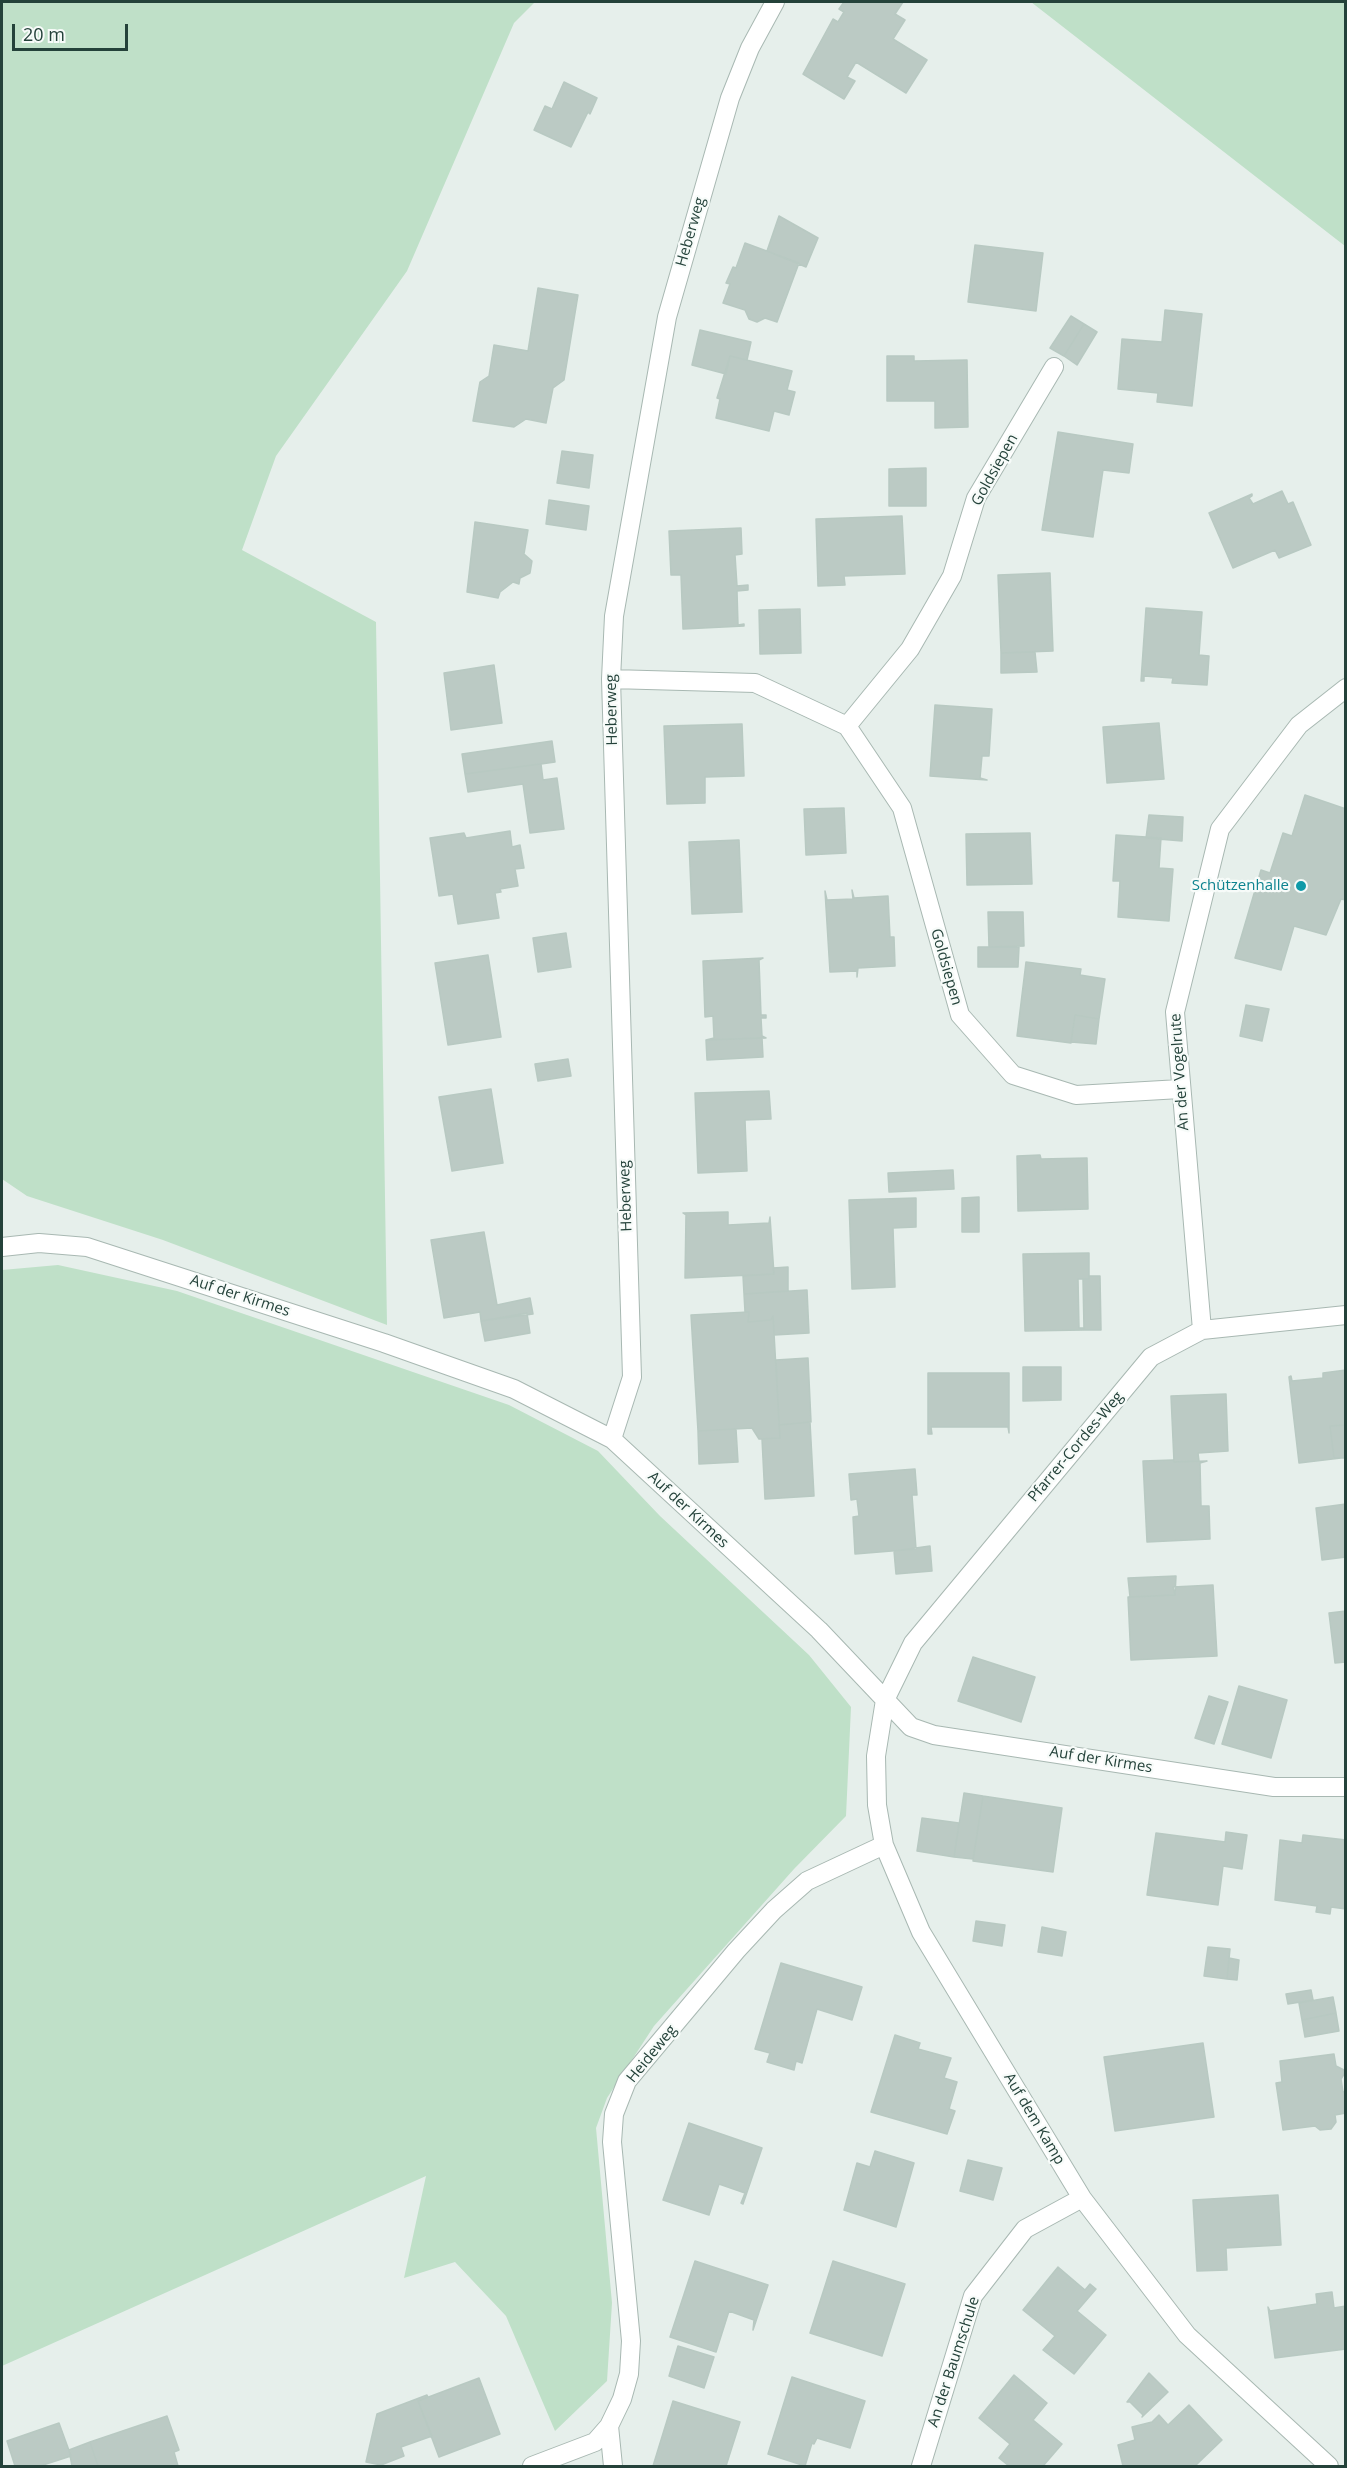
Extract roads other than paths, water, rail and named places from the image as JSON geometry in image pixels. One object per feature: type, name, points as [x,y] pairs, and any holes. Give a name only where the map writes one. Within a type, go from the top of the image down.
[{"type":"street","name":"Heberweg","points":[[612,1439],[632,1377],[610,679],[614,616],[667,317],[730,98],[750,48],[775,2]]},
{"type":"street","name":"Goldsiepen","points":[[1053,367],[976,498],[952,576],[931,613],[910,649],[847,726],[902,808],[960,1016],[1013,1075],[1076,1095],[1180,1089]]},
{"type":"street","points":[[610,679],[755,683],[847,726]]},
{"type":"street","name":"An der Vogelrute","points":[[1202,1330],[1175,1012],[1220,830],[1299,725],[1346,688]]},
{"type":"street","name":"Auf der Kirmes","points":[[2,1247],[39,1244],[87,1247],[384,1343],[514,1389],[612,1439],[819,1630],[911,1727],[934,1735],[1274,1787],[1346,1787]]},
{"type":"street","name":"Pfarrer-Cordes-Weg","points":[[885,1700],[913,1643],[1151,1357],[1202,1330],[1346,1314]]},
{"type":"street","name":"Auf dem Kamp","points":[[885,1700],[876,1756],[878,1805],[884,1845],[921,1932],[1082,2198],[1187,2335],[1329,2466]]},
{"type":"street","name":"Heideweg","points":[[532,2466],[595,2442],[609,2426],[622,2399],[629,2374],[630,2352],[612,2142],[614,2114],[627,2081],[736,1951],[774,1910],[807,1881],[884,1845]]},
{"type":"street","name":"An der Baumschule","points":[[921,2466],[974,2296],[1025,2229],[1082,2198]]},
{"type":"street","points":[[609,2426],[613,2466]]},
{"type":"place","name":"Schützenhalle","points":[[1301,886]]}]
